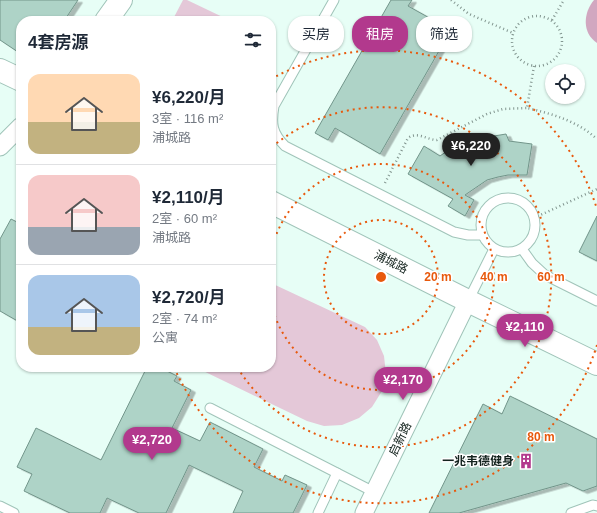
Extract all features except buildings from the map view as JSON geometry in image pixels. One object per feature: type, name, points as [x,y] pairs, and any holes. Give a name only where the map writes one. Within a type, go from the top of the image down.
[{"type":"street","points":[[110,16],[121,0]]},
{"type":"street","points":[[0,70],[16,78]]},
{"type":"street","points":[[0,147],[16,131]]},
{"type":"street","name":"浦城路","points":[[276,205],[597,364]]},
{"type":"street","name":"启新路","points":[[364,513],[468,301]]},
{"type":"lane","points":[[276,102],[334,0]]},
{"type":"lane","points":[[276,135],[285,146],[454,232],[468,235],[482,235]]},
{"type":"lane","points":[[510,198],[518,200],[531,210],[535,227],[533,236],[529,243],[522,249],[513,252],[503,252],[494,249],[487,243],[482,235],[480,226],[482,216],[493,202],[510,198]]},
{"type":"lane","points":[[468,301],[494,249]]},
{"type":"lane","points":[[522,249],[532,263],[545,275],[597,301]]},
{"type":"lane","points":[[210,408],[374,492]]},
{"type":"lane","points":[[318,513],[337,473]]},
{"type":"lane","points":[[570,513],[593,505],[597,506]]},
{"type":"lane","points":[[0,506],[14,513]]},
{"type":"path","points":[[451,0],[469,14],[513,33]]},
{"type":"path","points":[[552,20],[564,0]]},
{"type":"path","points":[[536,16],[552,20],[558,26],[562,34],[560,51],[556,58],[542,66],[526,64],[515,53],[512,45],[513,33],[520,22],[527,18],[536,16]]},
{"type":"path","points":[[527,108],[534,66]]},
{"type":"path","points":[[379,194],[408,138],[412,135],[437,140],[487,114],[503,109],[527,108],[546,112],[579,126],[597,140]]},
{"type":"path","points":[[534,218],[597,189]]},
{"type":"shaded area","points":[[183,0],[187,0],[221,16],[175,16]]},
{"type":"shaded area","points":[[594,0],[597,0],[597,43],[589,34],[586,23],[586,17],[590,5]]},
{"type":"shaded area","points":[[276,285],[365,327],[377,340],[384,356],[386,374],[382,391],[372,407],[359,418],[342,425],[324,426],[307,421],[205,372],[276,372]]},
{"type":"place","name":"一兆韦德健身","points":[[526,461]]}]
